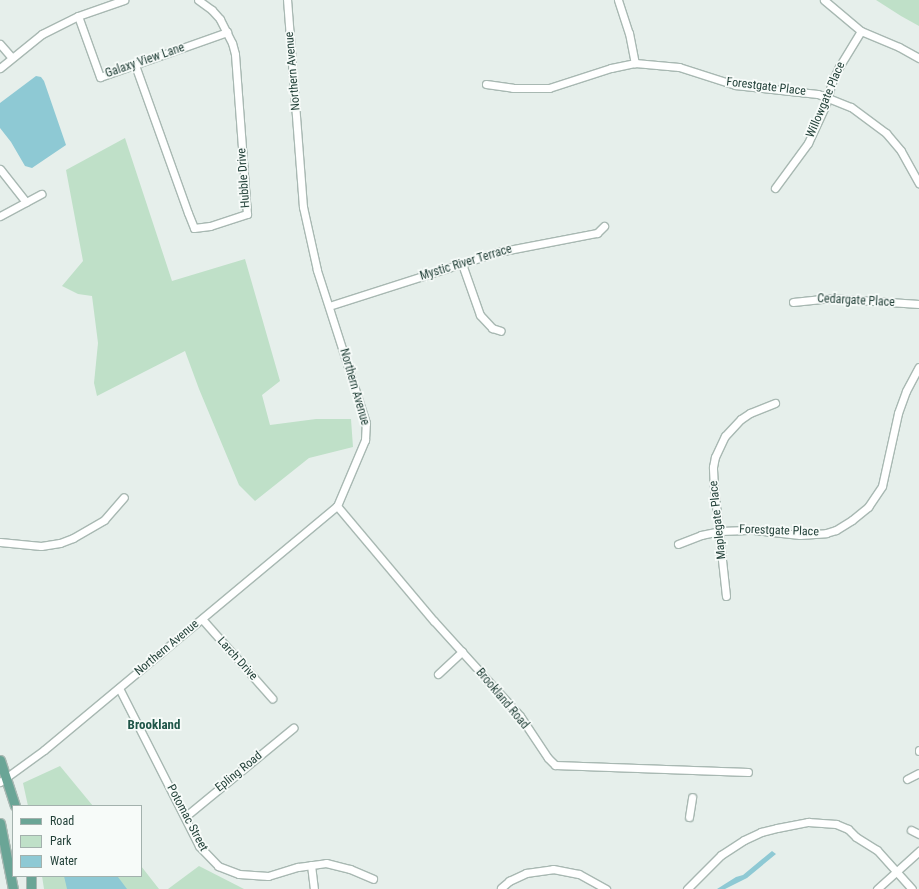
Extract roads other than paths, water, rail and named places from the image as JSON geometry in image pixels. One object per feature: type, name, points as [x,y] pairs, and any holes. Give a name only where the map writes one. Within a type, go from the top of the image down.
[{"type":"main road","points":[[0,760],[3,780],[15,805]]},
{"type":"main road","points":[[0,822],[13,889]]},
{"type":"main road","points":[[6,853],[8,889]]},
{"type":"main road","points":[[30,877],[31,889]]},
{"type":"street","points":[[0,68],[42,34],[78,16],[124,0]]},
{"type":"street","name":"Hubble Drive","points":[[135,65],[194,228],[203,228],[247,214],[235,54],[227,32],[212,10],[198,0]]},
{"type":"street","name":"Northern Avenue","points":[[3,780],[44,750],[337,506],[365,440],[367,431],[314,255],[303,207],[287,0]]},
{"type":"street","points":[[618,0],[629,33],[635,63]]},
{"type":"street","points":[[824,0],[861,31],[919,58]]},
{"type":"street","name":"Galaxy View Lane","points":[[78,16],[100,77],[227,32]]},
{"type":"street","name":"Willowgate Place","points":[[775,188],[808,143],[839,67],[861,31]]},
{"type":"street","points":[[0,44],[12,58]]},
{"type":"street","name":"Forestgate Place","points":[[486,84],[513,88],[549,88],[611,68],[635,63],[679,67],[734,85],[797,90],[828,97],[851,107],[886,133],[901,150],[919,183]]},
{"type":"street","points":[[0,169],[26,202]]},
{"type":"street","points":[[0,216],[41,194]]},
{"type":"street","name":"Mystic River Terrace","points":[[329,306],[498,252],[532,244],[597,233],[604,226]]},
{"type":"street","points":[[462,264],[480,314],[492,328],[501,331]]},
{"type":"street","name":"Cedargate Place","points":[[793,302],[829,298],[919,304]]},
{"type":"street","name":"Forestgate Place","points":[[678,544],[701,534],[720,531],[754,530],[810,534],[832,532],[852,520],[868,507],[882,486],[898,413],[906,391],[919,367]]},
{"type":"street","name":"Maplegate Place","points":[[726,596],[713,467],[725,436],[741,419],[750,413],[775,403]]},
{"type":"street","points":[[0,542],[40,546],[60,543],[74,538],[104,520],[124,497]]},
{"type":"street","name":"Brookland Road","points":[[337,506],[462,652],[520,716],[544,753],[555,765],[748,772]]},
{"type":"street","name":"Larch Drive","points":[[202,619],[272,698]]},
{"type":"street","points":[[438,674],[462,652]]},
{"type":"street","name":"Potomac Street","points":[[118,688],[186,816],[200,846],[208,857],[222,869],[239,874],[268,876],[310,865],[326,863],[350,869],[373,879]]},
{"type":"street","name":"Epling Road","points":[[186,816],[293,728]]},
{"type":"street","points":[[907,779],[919,773]]},
{"type":"street","points":[[689,817],[692,797]]},
{"type":"street","points":[[687,889],[721,855],[744,840],[777,828],[808,822],[836,824],[848,829],[877,850],[912,889]]},
{"type":"street","points":[[911,830],[919,834]]},
{"type":"street","points":[[877,889],[919,851]]},
{"type":"street","points":[[310,865],[314,889]]},
{"type":"street","points":[[501,888],[509,881],[526,873],[554,869],[579,874],[606,889]]},
{"type":"water","points":[[36,76],[41,77],[44,81],[66,145],[32,168],[25,166],[11,142],[0,128],[0,103]]},
{"type":"water","points":[[772,851],[776,854],[747,878],[725,889],[717,889],[736,877],[743,875]]},
{"type":"water","points":[[64,877],[118,877],[127,889],[67,889]]},
{"type":"district","name":"Brookland","points":[[154,725]]}]
